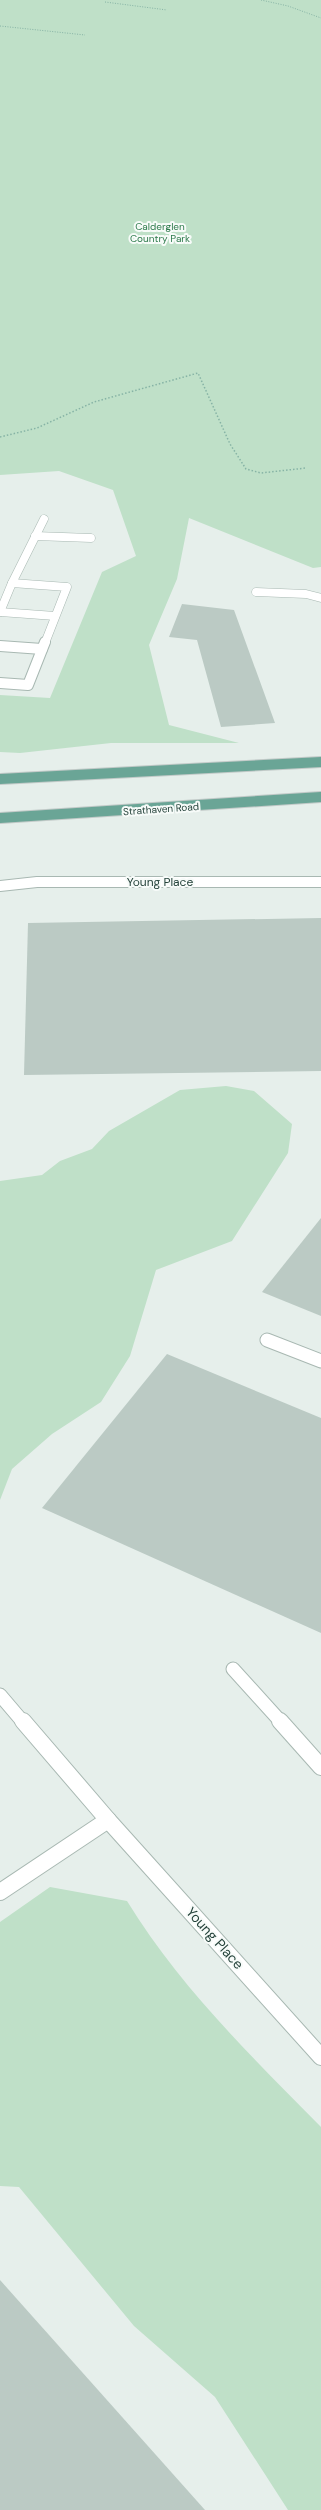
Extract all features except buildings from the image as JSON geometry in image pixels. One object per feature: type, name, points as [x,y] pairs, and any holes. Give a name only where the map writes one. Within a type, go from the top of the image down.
[{"type":"main road","points":[[0,779],[321,762]]},
{"type":"main road","name":"Strathaven Road","points":[[0,818],[321,797]]},
{"type":"street","points":[[44,519],[12,583],[0,612],[55,616]]},
{"type":"street","points":[[35,536],[91,538]]},
{"type":"street","points":[[0,682],[28,685],[66,587],[12,583]]},
{"type":"street","points":[[256,592],[306,594],[321,598]]},
{"type":"street","points":[[0,646],[42,649]]},
{"type":"street","name":"Young Place","points":[[0,886],[36,882],[321,882]]},
{"type":"street","points":[[267,1340],[321,1361]]},
{"type":"street","points":[[234,1669],[321,1766]]},
{"type":"street","name":"Young Place","points":[[0,1695],[108,1820],[321,2057]]},
{"type":"street","points":[[0,1892],[108,1820]]},
{"type":"path","points":[[262,0],[288,6],[321,18]]},
{"type":"path","points":[[105,2],[167,10]]},
{"type":"path","points":[[0,26],[85,35]]},
{"type":"path","points":[[0,437],[37,428],[94,402],[135,389],[198,373],[230,444],[246,469],[261,473],[306,468]]},
{"type":"green space","name":"Calderglen Country Park","points":[[0,0],[321,0],[321,567],[313,568],[189,518],[177,579],[149,645],[169,725],[239,743],[111,743],[20,753],[0,752],[0,695],[50,698],[102,572],[136,556],[113,490],[59,471],[0,475]]},
{"type":"green space","points":[[226,1086],[254,1091],[292,1124],[288,1153],[232,1241],[156,1270],[130,1356],[101,1402],[52,1434],[12,1469],[0,1500],[0,1181],[42,1175],[60,1161],[92,1149],[109,1131],[180,1090]]},
{"type":"green space","points":[[50,1887],[127,1901],[169,1962],[217,2019],[268,2074],[321,2127],[321,2510],[288,2510],[215,2397],[134,2326],[19,2187],[0,2186],[0,1922]]}]
